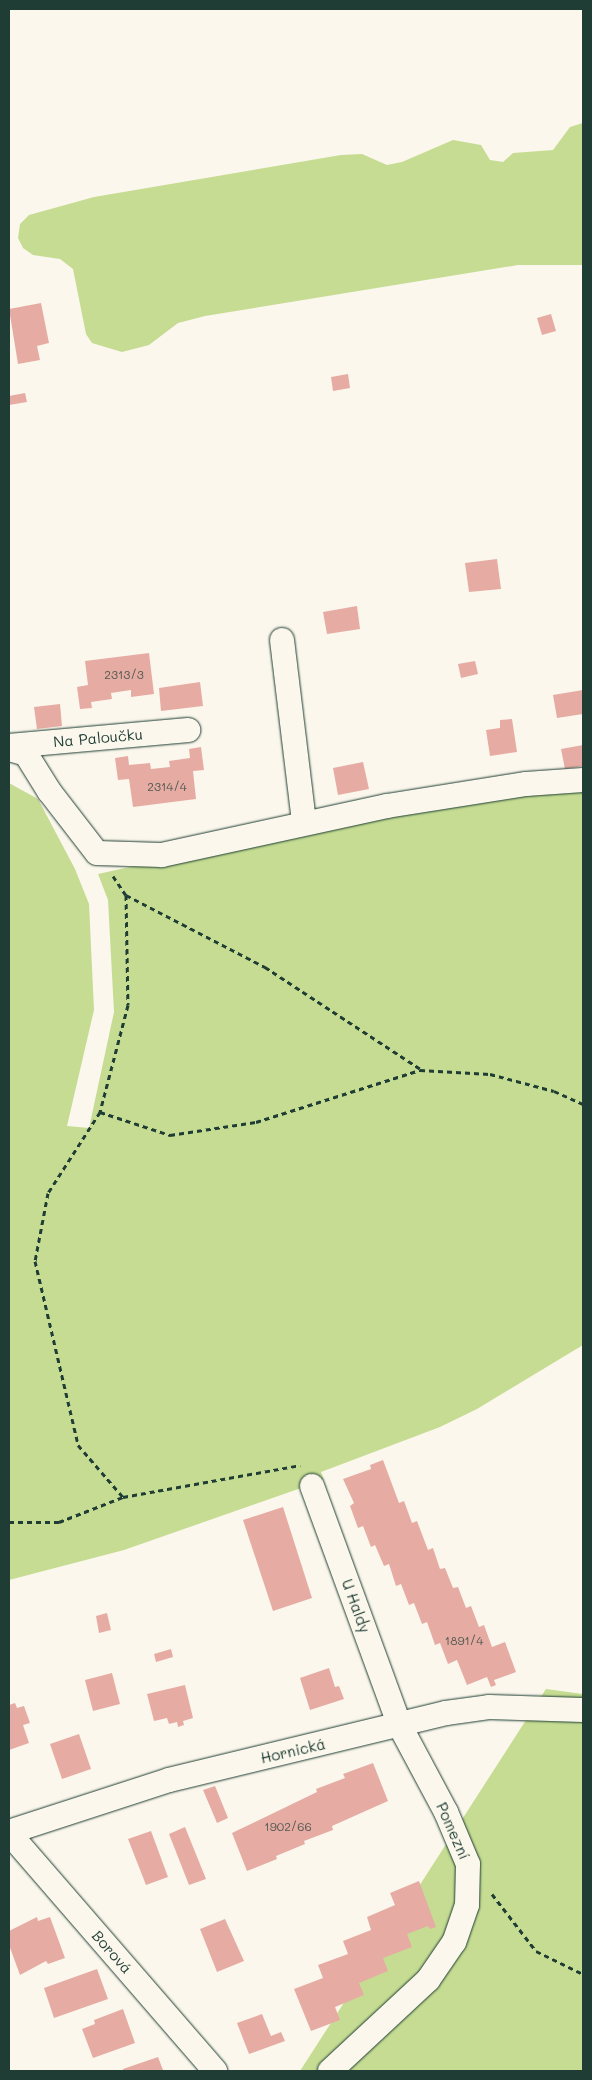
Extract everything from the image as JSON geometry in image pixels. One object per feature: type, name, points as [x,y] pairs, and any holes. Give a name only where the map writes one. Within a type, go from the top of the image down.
[{"type":"street","points":[[282,640],[304,823]]},
{"type":"street","name":"Na Paloučku","points":[[9,748],[188,730]]},
{"type":"street","points":[[9,748],[26,754],[49,791],[97,853],[162,856],[304,823],[516,786],[583,780]]},
{"type":"street","name":"U Haldy","points":[[312,1486],[400,1726]]},
{"type":"street","name":"Hornická","points":[[9,1833],[169,1780],[400,1726],[446,1713],[489,1707],[583,1710]]},
{"type":"street","name":"Pomezní","points":[[330,2071],[428,1980],[454,1942],[467,1905],[468,1864],[446,1812],[400,1726]]},
{"type":"street","name":"Borová","points":[[9,1833],[215,2071]]},
{"type":"path","points":[[97,853],[126,895],[265,968],[420,1070]]},
{"type":"path","points":[[123,1497],[78,1445],[35,1261],[48,1193],[100,1112],[128,1005],[126,895]]},
{"type":"path","points":[[100,1112],[170,1135],[256,1122],[420,1070],[490,1074],[554,1091],[583,1104]]},
{"type":"path","points":[[9,1522],[59,1522],[123,1497],[305,1464],[312,1486]]},
{"type":"path","points":[[468,1864],[536,1951],[583,1974]]},
{"type":"green space","points":[[583,123],[583,265],[518,265],[205,316],[178,323],[149,345],[122,352],[92,343],[86,334],[73,269],[60,259],[33,255],[23,248],[18,238],[20,224],[29,215],[94,197],[341,155],[362,154],[387,165],[402,162],[453,140],[481,145],[490,160],[503,162],[513,153],[553,150],[570,127]]},
{"type":"green space","points":[[9,783],[38,799],[75,869],[89,904],[94,1010],[67,1126],[89,1128],[114,1012],[108,900],[98,874],[333,822],[583,788],[583,1345],[477,1409],[440,1427],[321,1472],[324,1480],[124,1550],[9,1580]]},
{"type":"green space","points":[[546,1689],[583,1694],[583,2071],[300,2071]]},
{"type":"building","points":[[41,303],[49,343],[37,346],[40,360],[18,364],[9,309]]},
{"type":"building","points":[[551,314],[556,331],[542,335],[537,318]]},
{"type":"building","points":[[348,374],[350,388],[333,391],[331,377]]},
{"type":"building","points":[[25,393],[27,402],[9,405],[9,396]]},
{"type":"building","points":[[497,559],[501,589],[469,592],[465,563]]},
{"type":"building","points":[[357,606],[360,629],[327,634],[323,612]]},
{"type":"building","points":[[149,653],[154,694],[131,697],[131,690],[111,693],[112,699],[91,702],[92,708],[80,709],[77,687],[88,685],[85,661]]},
{"type":"building","points":[[475,661],[478,674],[461,678],[458,664]]},
{"type":"building","points":[[200,682],[203,706],[161,711],[159,688]]},
{"type":"building","points":[[583,690],[583,714],[557,718],[553,695]]},
{"type":"building","points":[[60,704],[62,726],[37,729],[34,707]]},
{"type":"building","points":[[512,719],[517,752],[490,756],[486,730],[500,728],[500,720]]},
{"type":"building","points":[[583,745],[583,766],[565,769],[561,749]]},
{"type":"building","points":[[201,747],[204,770],[193,771],[196,799],[133,807],[129,779],[118,780],[115,758],[128,756],[129,765],[150,763],[151,769],[170,767],[169,761],[190,758],[189,749]]},
{"type":"building","points":[[363,762],[369,789],[338,795],[333,768]]},
{"type":"building","points":[[383,1460],[399,1503],[404,1501],[412,1523],[417,1521],[428,1550],[433,1548],[440,1569],[445,1568],[453,1588],[458,1587],[466,1608],[471,1606],[479,1627],[484,1625],[492,1647],[505,1642],[516,1672],[494,1680],[496,1685],[491,1687],[487,1677],[467,1685],[457,1660],[448,1664],[440,1643],[435,1645],[427,1622],[422,1624],[414,1603],[409,1605],[401,1584],[396,1586],[389,1564],[384,1566],[375,1545],[371,1547],[363,1526],[358,1528],[350,1506],[354,1503],[343,1479],[371,1469],[370,1465]]},
{"type":"building","points":[[283,1507],[312,1598],[273,1611],[243,1520]]},
{"type":"building","points":[[107,1613],[111,1630],[99,1633],[96,1616]]},
{"type":"building","points":[[171,1649],[173,1657],[156,1662],[154,1654]]},
{"type":"building","points":[[329,1668],[335,1687],[339,1686],[344,1699],[310,1710],[300,1678]]},
{"type":"building","points":[[112,1673],[120,1704],[93,1711],[85,1680]]},
{"type":"building","points":[[185,1685],[193,1718],[183,1721],[184,1725],[178,1727],[177,1722],[169,1724],[167,1718],[154,1721],[147,1694]]},
{"type":"building","points":[[15,1703],[17,1708],[24,1706],[30,1723],[23,1725],[29,1743],[9,1750],[9,1705]]},
{"type":"building","points":[[79,1734],[91,1769],[62,1779],[50,1744]]},
{"type":"building","points":[[373,1763],[388,1801],[332,1826],[333,1830],[304,1841],[305,1844],[276,1856],[277,1859],[247,1871],[232,1833],[317,1792],[316,1789],[345,1778],[343,1774]]},
{"type":"building","points":[[215,1786],[228,1818],[217,1823],[203,1790]]},
{"type":"building","points":[[185,1827],[206,1879],[189,1885],[169,1834]]},
{"type":"building","points":[[151,1831],[168,1877],[146,1885],[128,1839]]},
{"type":"building","points":[[419,1881],[436,1927],[430,1929],[428,1926],[407,1934],[412,1947],[383,1958],[388,1971],[359,1983],[364,1995],[335,2007],[340,2020],[311,2031],[294,1989],[323,1978],[318,1965],[348,1954],[343,1941],[371,1930],[367,1917],[395,1905],[390,1893]]},
{"type":"building","points":[[37,1917],[38,1921],[50,1917],[65,1958],[48,1964],[46,1961],[20,1975],[9,1945],[9,1931]]},
{"type":"building","points":[[225,1919],[244,1961],[217,1972],[200,1929]]},
{"type":"building","points":[[97,1969],[108,1999],[54,2018],[44,1988]]},
{"type":"building","points":[[123,2009],[135,2043],[93,2058],[82,2029],[95,2024],[94,2020]]},
{"type":"building","points":[[262,2014],[271,2036],[281,2032],[285,2041],[249,2054],[237,2023]]},
{"type":"building","points":[[158,2057],[163,2070],[123,2071],[123,2069]]}]
